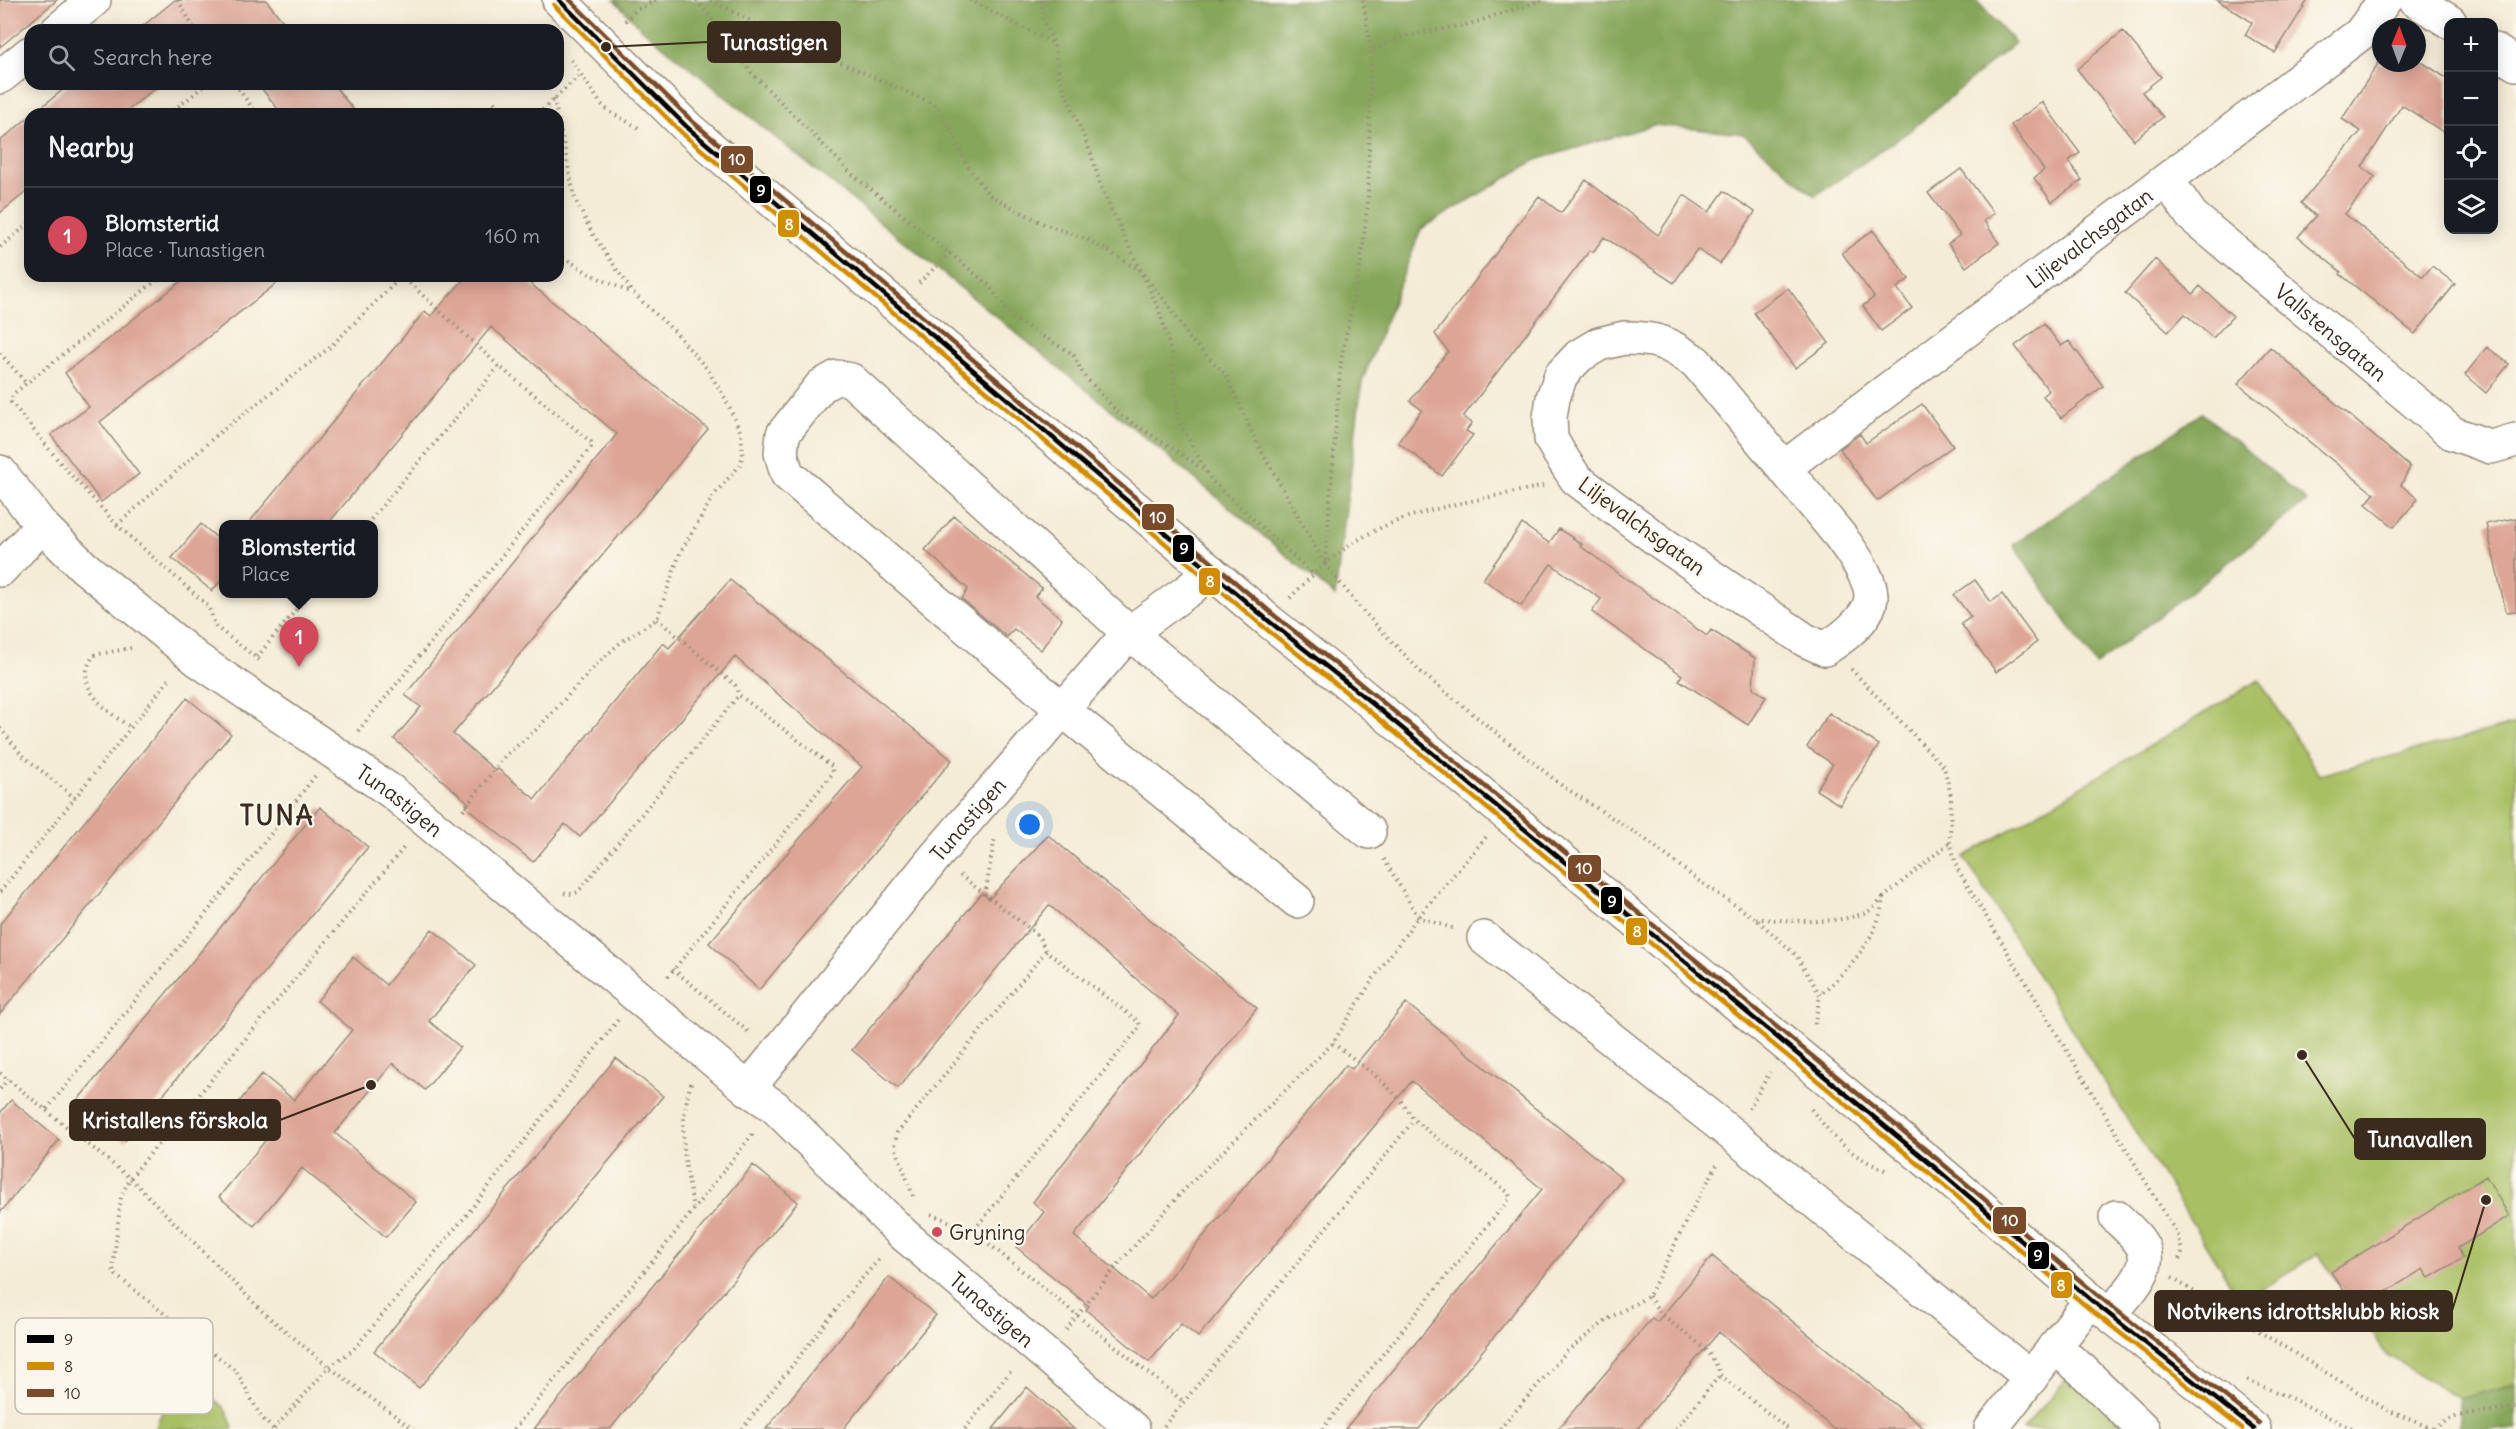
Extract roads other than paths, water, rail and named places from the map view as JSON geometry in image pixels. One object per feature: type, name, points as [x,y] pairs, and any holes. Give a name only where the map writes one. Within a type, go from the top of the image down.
[{"type":"street","points":[[65,24],[94,0]]},
{"type":"street","points":[[559,0],[704,142],[1210,571],[1932,1165],[2101,1307],[2254,1429]]},
{"type":"street","name":"Liljevalchsgatan","points":[[1785,467],[2360,34],[2385,0]]},
{"type":"street","points":[[2415,0],[2444,18]]},
{"type":"street","points":[[2498,53],[2516,64]]},
{"type":"street","points":[[0,77],[24,58]]},
{"type":"street","name":"Vallstensgatan","points":[[2167,180],[2192,216],[2452,433],[2491,447],[2516,440]]},
{"type":"street","name":"Liljevalchsgatan","points":[[1624,338],[1651,338],[1668,344],[1696,362],[1785,467],[1859,563],[1871,597],[1867,610],[1854,627],[1825,649],[1805,640],[1659,541],[1576,478],[1551,439],[1550,417],[1553,398],[1561,375],[1579,356],[1599,344],[1624,338]]},
{"type":"street","points":[[1297,901],[1064,710],[787,474],[781,453],[783,434],[821,386],[837,377],[851,380],[1129,633],[1369,832]]},
{"type":"street","name":"Tunastigen","points":[[0,472],[42,526],[84,567],[198,660],[392,792],[748,1089],[774,1107],[903,1234],[1047,1349],[1133,1429]]},
{"type":"street","points":[[0,570],[42,526]]},
{"type":"street","name":"Tunastigen","points":[[748,1089],[935,857],[1129,633],[1190,589],[1210,571]]},
{"type":"street","points":[[1484,938],[1734,1136],[2031,1378]]},
{"type":"street","points":[[1992,1429],[2054,1347],[2135,1282],[2145,1262],[2144,1251],[2140,1243],[2116,1217]]},
{"type":"street","points":[[2054,1347],[2081,1369],[2143,1429]]},
{"type":"place","name":"Tunastigen","points":[[606,47]]},
{"type":"place","name":"Blomstertid","points":[[299,667]]},
{"type":"place","name":"Tunavallen","points":[[2302,1055]]},
{"type":"place","name":"Kristallens förskola","points":[[371,1085]]},
{"type":"place","name":"Notvikens idrottsklubb kiosk","points":[[2486,1200]]},
{"type":"place","name":"Gryning","points":[[937,1232]]},
{"type":"district","name":"TUNA","points":[[277,815]]}]
